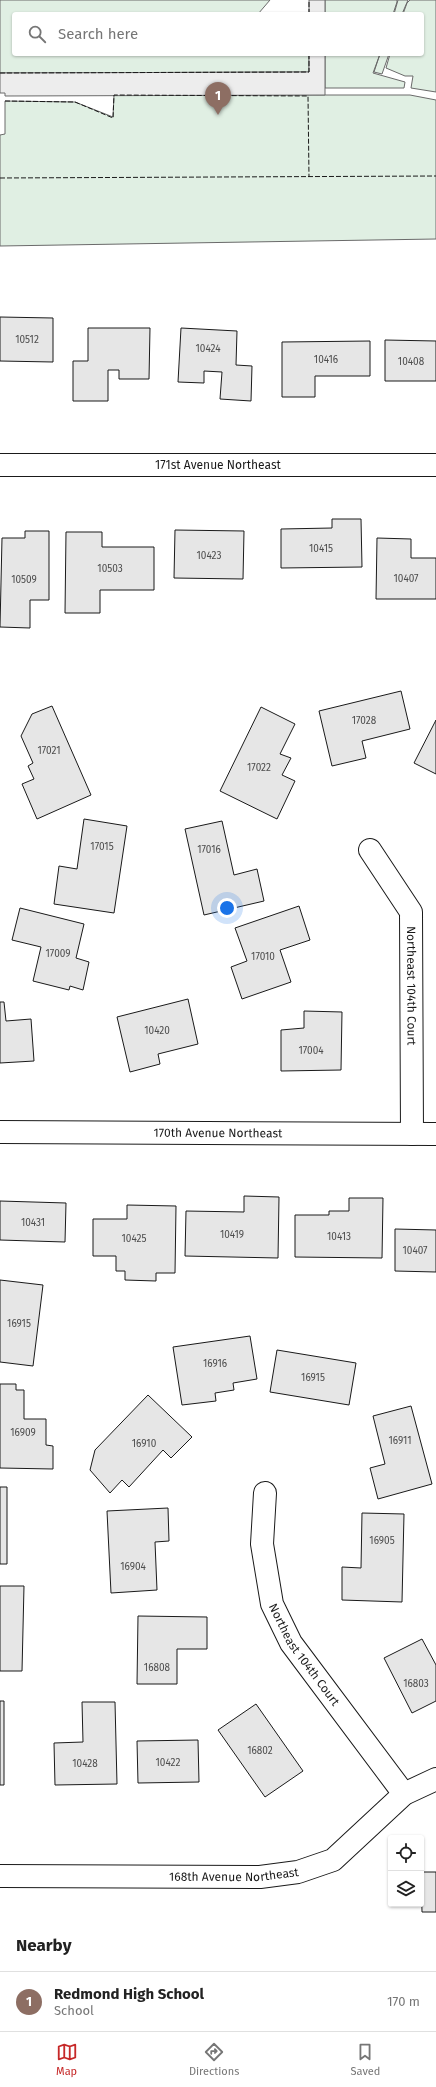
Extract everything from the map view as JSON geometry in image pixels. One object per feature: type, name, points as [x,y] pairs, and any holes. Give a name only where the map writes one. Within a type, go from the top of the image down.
[{"type":"street","name":"171st Avenue Northeast","points":[[0,465],[436,465]]},
{"type":"street","name":"Northeast 104th Court","points":[[370,850],[411,912],[412,1134]]},
{"type":"street","name":"170th Avenue Northeast","points":[[0,1132],[436,1134]]},
{"type":"street","name":"Northeast 104th Court","points":[[265,1493],[262,1544],[272,1604],[291,1643],[404,1794]]},
{"type":"street","name":"168th Avenue Northeast","points":[[0,1876],[260,1878],[298,1872],[333,1860],[404,1794],[436,1779]]},
{"type":"green space","points":[[0,0],[270,0],[260,12],[12,12],[12,56],[309,56],[309,72],[0,73]]},
{"type":"green space","points":[[325,0],[397,0],[394,12],[325,12]]},
{"type":"green space","points":[[398,0],[408,0],[403,12],[395,12]]},
{"type":"green space","points":[[410,0],[436,0],[436,92],[411,88],[413,76],[405,76],[386,68],[389,56],[424,56],[424,12],[404,12],[407,3]]},
{"type":"green space","points":[[325,56],[379,56],[373,73],[405,82],[404,88],[325,88]]},
{"type":"green space","points":[[379,56],[388,56],[382,74],[374,72]]},
{"type":"green space","points":[[114,95],[410,95],[436,100],[436,239],[0,246],[0,135],[5,134],[5,101],[75,102],[113,117]]},
{"type":"shaded area","points":[[309,0],[325,0],[325,12],[309,12]]},
{"type":"shaded area","points":[[309,56],[325,56],[325,95],[5,96],[5,93],[0,93],[0,73],[309,72]]},
{"type":"building","points":[[0,317],[53,318],[53,362],[0,361]]},
{"type":"building","points":[[88,328],[150,328],[149,379],[119,379],[119,370],[108,370],[108,401],[73,401],[73,361],[88,361]]},
{"type":"building","points":[[181,328],[237,331],[236,365],[252,366],[251,401],[220,399],[222,372],[204,371],[204,383],[178,382]]},
{"type":"building","points":[[385,340],[436,341],[436,381],[385,381]]},
{"type":"building","points":[[370,341],[370,376],[315,376],[315,397],[282,397],[282,342]]},
{"type":"building","points":[[332,519],[361,519],[362,567],[281,568],[281,529],[332,528]]},
{"type":"building","points":[[175,530],[244,531],[243,579],[174,578]]},
{"type":"building","points":[[25,531],[49,531],[49,600],[30,600],[30,628],[0,627],[2,538],[25,538]]},
{"type":"building","points":[[66,532],[102,532],[102,547],[154,547],[154,590],[100,590],[100,613],[65,613]]},
{"type":"building","points":[[377,538],[411,539],[411,558],[436,558],[436,599],[376,599]]},
{"type":"building","points":[[401,691],[410,729],[362,741],[366,758],[332,766],[319,711]]},
{"type":"building","points":[[52,706],[91,795],[37,819],[22,784],[34,779],[28,766],[33,763],[21,736],[32,714]]},
{"type":"building","points":[[261,707],[295,724],[280,754],[291,758],[282,775],[295,781],[277,819],[220,791]]},
{"type":"building","points":[[436,720],[436,774],[414,763]]},
{"type":"building","points":[[84,819],[127,826],[114,913],[54,904],[59,866],[77,869]]},
{"type":"building","points":[[222,821],[234,875],[257,869],[264,901],[204,915],[185,829]]},
{"type":"building","points":[[299,906],[310,940],[280,950],[291,982],[242,999],[231,967],[247,961],[235,928]]},
{"type":"building","points":[[20,908],[84,924],[76,958],[89,962],[83,990],[70,986],[69,990],[33,981],[41,947],[12,940]]},
{"type":"building","points":[[188,999],[198,1044],[158,1054],[160,1064],[130,1072],[117,1017]]},
{"type":"building","points":[[0,1002],[4,1002],[6,1021],[31,1019],[34,1061],[0,1063]]},
{"type":"building","points":[[304,1011],[342,1012],[341,1070],[281,1071],[281,1030],[304,1028]]},
{"type":"building","points":[[244,1196],[279,1197],[278,1258],[185,1256],[186,1211],[244,1212]]},
{"type":"building","points":[[349,1198],[383,1198],[382,1258],[295,1257],[295,1215],[329,1215],[329,1211],[349,1211]]},
{"type":"building","points":[[0,1201],[66,1203],[65,1242],[0,1240]]},
{"type":"building","points":[[127,1205],[176,1206],[175,1273],[156,1273],[156,1281],[125,1280],[125,1271],[116,1271],[116,1256],[93,1256],[93,1219],[127,1219]]},
{"type":"building","points":[[395,1229],[436,1230],[436,1272],[395,1271]]},
{"type":"building","points":[[0,1280],[43,1285],[33,1366],[0,1362]]},
{"type":"building","points":[[250,1336],[257,1379],[233,1383],[234,1390],[215,1393],[216,1401],[182,1405],[173,1347]]},
{"type":"building","points":[[277,1350],[356,1363],[349,1405],[270,1392]]},
{"type":"building","points":[[0,1384],[16,1384],[16,1390],[24,1390],[24,1419],[46,1419],[46,1445],[53,1446],[53,1469],[0,1468]]},
{"type":"building","points":[[148,1395],[192,1437],[171,1458],[163,1450],[129,1487],[122,1480],[110,1493],[90,1470],[95,1450]]},
{"type":"building","points":[[411,1406],[432,1484],[378,1499],[370,1468],[385,1464],[373,1416]]},
{"type":"building","points":[[0,1487],[7,1487],[7,1564],[0,1564]]},
{"type":"building","points":[[168,1508],[169,1541],[155,1542],[157,1590],[111,1593],[107,1511]]},
{"type":"building","points":[[362,1513],[404,1514],[402,1602],[342,1600],[342,1567],[361,1568]]},
{"type":"building","points":[[0,1586],[24,1586],[22,1671],[0,1671]]},
{"type":"building","points":[[138,1616],[207,1617],[207,1649],[177,1649],[177,1684],[137,1684]]},
{"type":"building","points":[[422,1639],[436,1665],[436,1701],[412,1713],[384,1658]]},
{"type":"building","points":[[0,1701],[4,1701],[4,1785],[0,1785]]},
{"type":"building","points":[[82,1702],[115,1702],[117,1784],[55,1785],[54,1743],[83,1742]]},
{"type":"building","points":[[256,1704],[303,1771],[265,1797],[218,1730]]},
{"type":"building","points":[[198,1740],[199,1782],[138,1783],[137,1741]]},
{"type":"building","points":[[424,1872],[436,1872],[436,1912],[422,1912],[422,1907],[424,1907]]},
{"type":"fence","points":[[309,0],[309,12]]},
{"type":"fence","points":[[0,73],[309,72],[309,56]]},
{"type":"fence","points":[[5,101],[75,102],[113,118],[114,95],[308,96],[309,177]]},
{"type":"fence","points":[[0,178],[436,176]]},
{"type":"place","name":"Redmond High School","points":[[218,115]]}]
